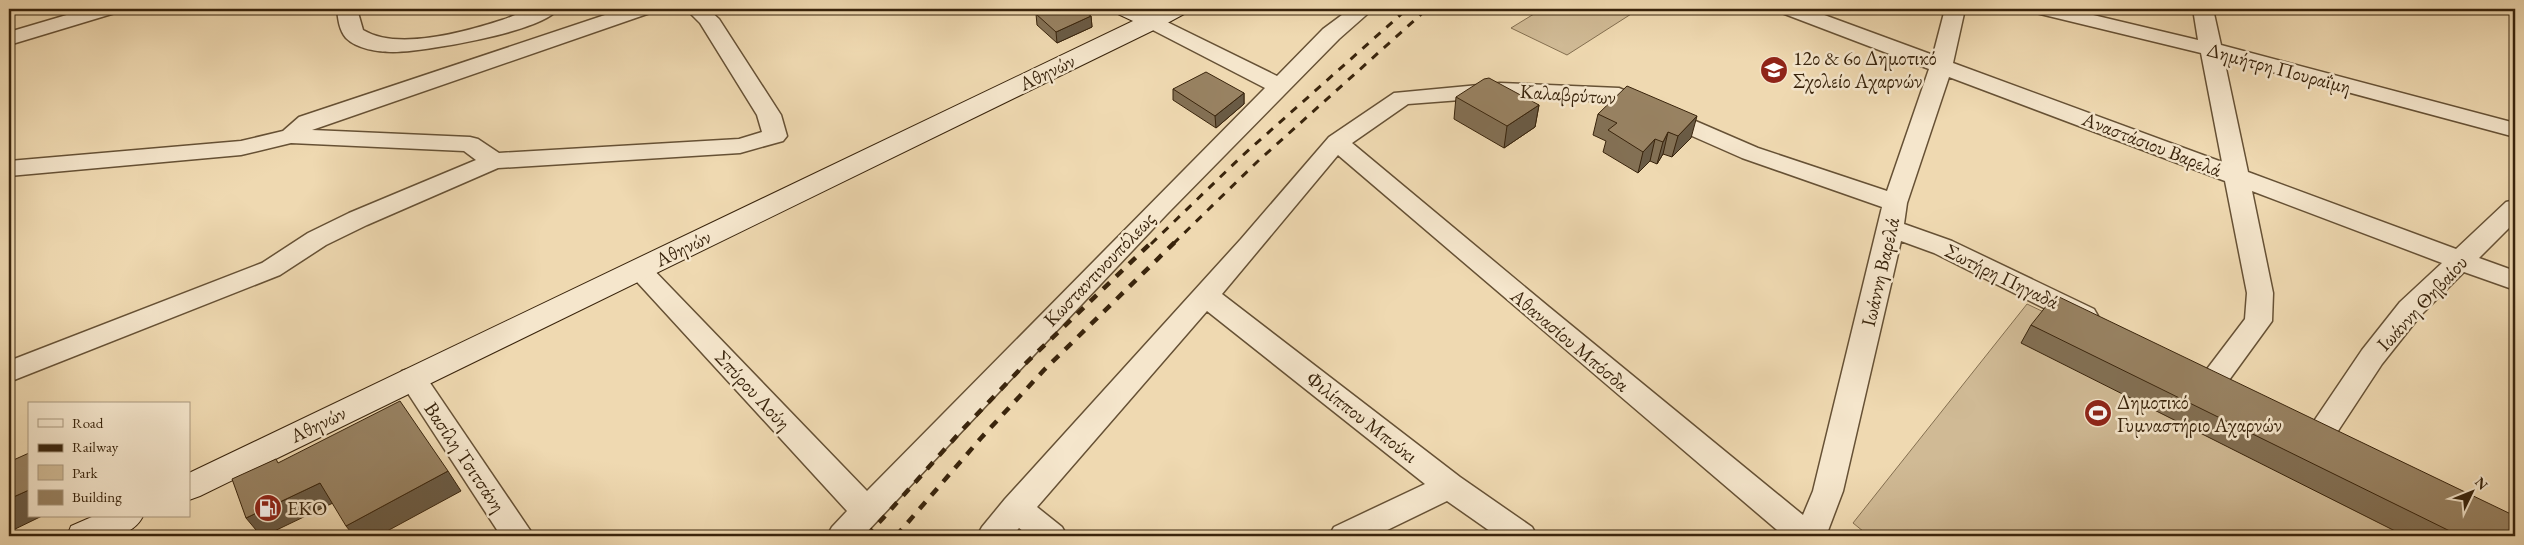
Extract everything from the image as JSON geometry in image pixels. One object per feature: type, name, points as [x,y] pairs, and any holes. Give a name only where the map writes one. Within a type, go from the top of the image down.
[{"type":"main road","points":[[1126,9],[1152,22]]},
{"type":"main road","name":"Αθηνών","points":[[190,487],[1176,9]]},
{"type":"main road","points":[[84,536],[123,518]]},
{"type":"street","points":[[9,39],[108,9]]},
{"type":"street","points":[[347,9],[354,34],[362,40],[386,47],[435,43],[480,32],[548,9]]},
{"type":"street","points":[[291,136],[307,122],[643,9]]},
{"type":"street","points":[[9,372],[271,269],[317,239],[358,219],[494,161],[740,146],[775,136],[769,115],[708,19],[696,9]]},
{"type":"street","name":"Κωσταντινουπόλεως","points":[[843,536],[1151,215],[1331,34],[1362,9]]},
{"type":"street","name":"Αναστάσιου Βαρελά","points":[[1789,9],[2515,281]]},
{"type":"street","name":"Ιωάννη Βαρελά","points":[[1810,536],[1828,491],[1893,216],[1942,65],[1955,9]]},
{"type":"street","name":"Δημήτρη Πουραΐμη","points":[[2043,9],[2211,49],[2515,130]]},
{"type":"street","points":[[2203,9],[2260,293],[2258,321],[2214,380]]},
{"type":"street","points":[[1152,22],[1279,86]]},
{"type":"street","name":"Καλαβρύτων","points":[[1337,142],[1402,98],[1500,90],[1619,95],[1893,216]]},
{"type":"street","points":[[9,168],[241,148],[291,136],[470,144],[494,161]]},
{"type":"street","points":[[993,536],[1337,142]]},
{"type":"street","name":"Αθανασίου Μπόσδα","points":[[1337,142],[1539,314],[1806,536]]},
{"type":"street","name":"Ιωάννη Θηβαίου","points":[[2324,433],[2372,357],[2404,316],[2515,208]]},
{"type":"street","name":"Σωτήρη Πηγαδά","points":[[1893,216],[1943,247],[2109,328]]},
{"type":"street","name":"Σπύρου Λούη","points":[[640,270],[866,510]]},
{"type":"street","name":"Φιλίππου Μπούκι","points":[[1205,295],[1449,486],[1521,536]]},
{"type":"street","points":[[2188,367],[2241,393]]},
{"type":"street","name":"Βασίλη Τσιτσάνη","points":[[412,378],[518,536]]},
{"type":"street","points":[[1345,536],[1449,486]]},
{"type":"street","points":[[1016,508],[1051,536]]},
{"type":"green space","points":[[1542,9],[1639,9],[1567,55],[1511,28]]},
{"type":"green space","name":"Δημοτικό Γυμναστήριο Αχαρνών","points":[[2027,304],[2514,536],[1869,536],[1853,523]]},
{"type":"building","points":[[1047,9],[1079,9],[1091,16],[1056,32],[1036,14]]},
{"type":"building","points":[[1206,72],[1244,93],[1215,116],[1173,89]]},
{"type":"building","points":[[1489,78],[1539,105],[1507,126],[1456,97],[1484,79]]},
{"type":"building","points":[[1627,86],[1697,116],[1678,136],[1668,132],[1663,142],[1655,139],[1643,152],[1608,130],[1617,123],[1598,114]]},
{"type":"building","points":[[2055,295],[2515,516],[2515,536],[2460,536],[2031,325]]},
{"type":"building","points":[[400,401],[448,471],[346,526],[320,483],[246,518],[232,479],[276,459],[278,463]]},
{"type":"building","points":[[28,453],[28,490],[9,499],[9,462]]},
{"type":"railway","points":[[1151,244],[1242,156],[1407,9]]},
{"type":"railway","points":[[1173,244],[1257,162],[1427,9]]},
{"type":"railway","points":[[867,536],[962,430],[1026,363],[1152,242]]},
{"type":"railway","points":[[896,536],[981,438],[1044,370],[1175,242]]},
{"type":"place","name":"12ο & 6ο Δημοτικό Σχολείο Αχαρνών","points":[[1774,70]]},
{"type":"place","name":"Δημοτικό Γυμναστήριο Αχαρνών","points":[[2098,413]]},
{"type":"place","name":"EKO","points":[[268,508]]}]
